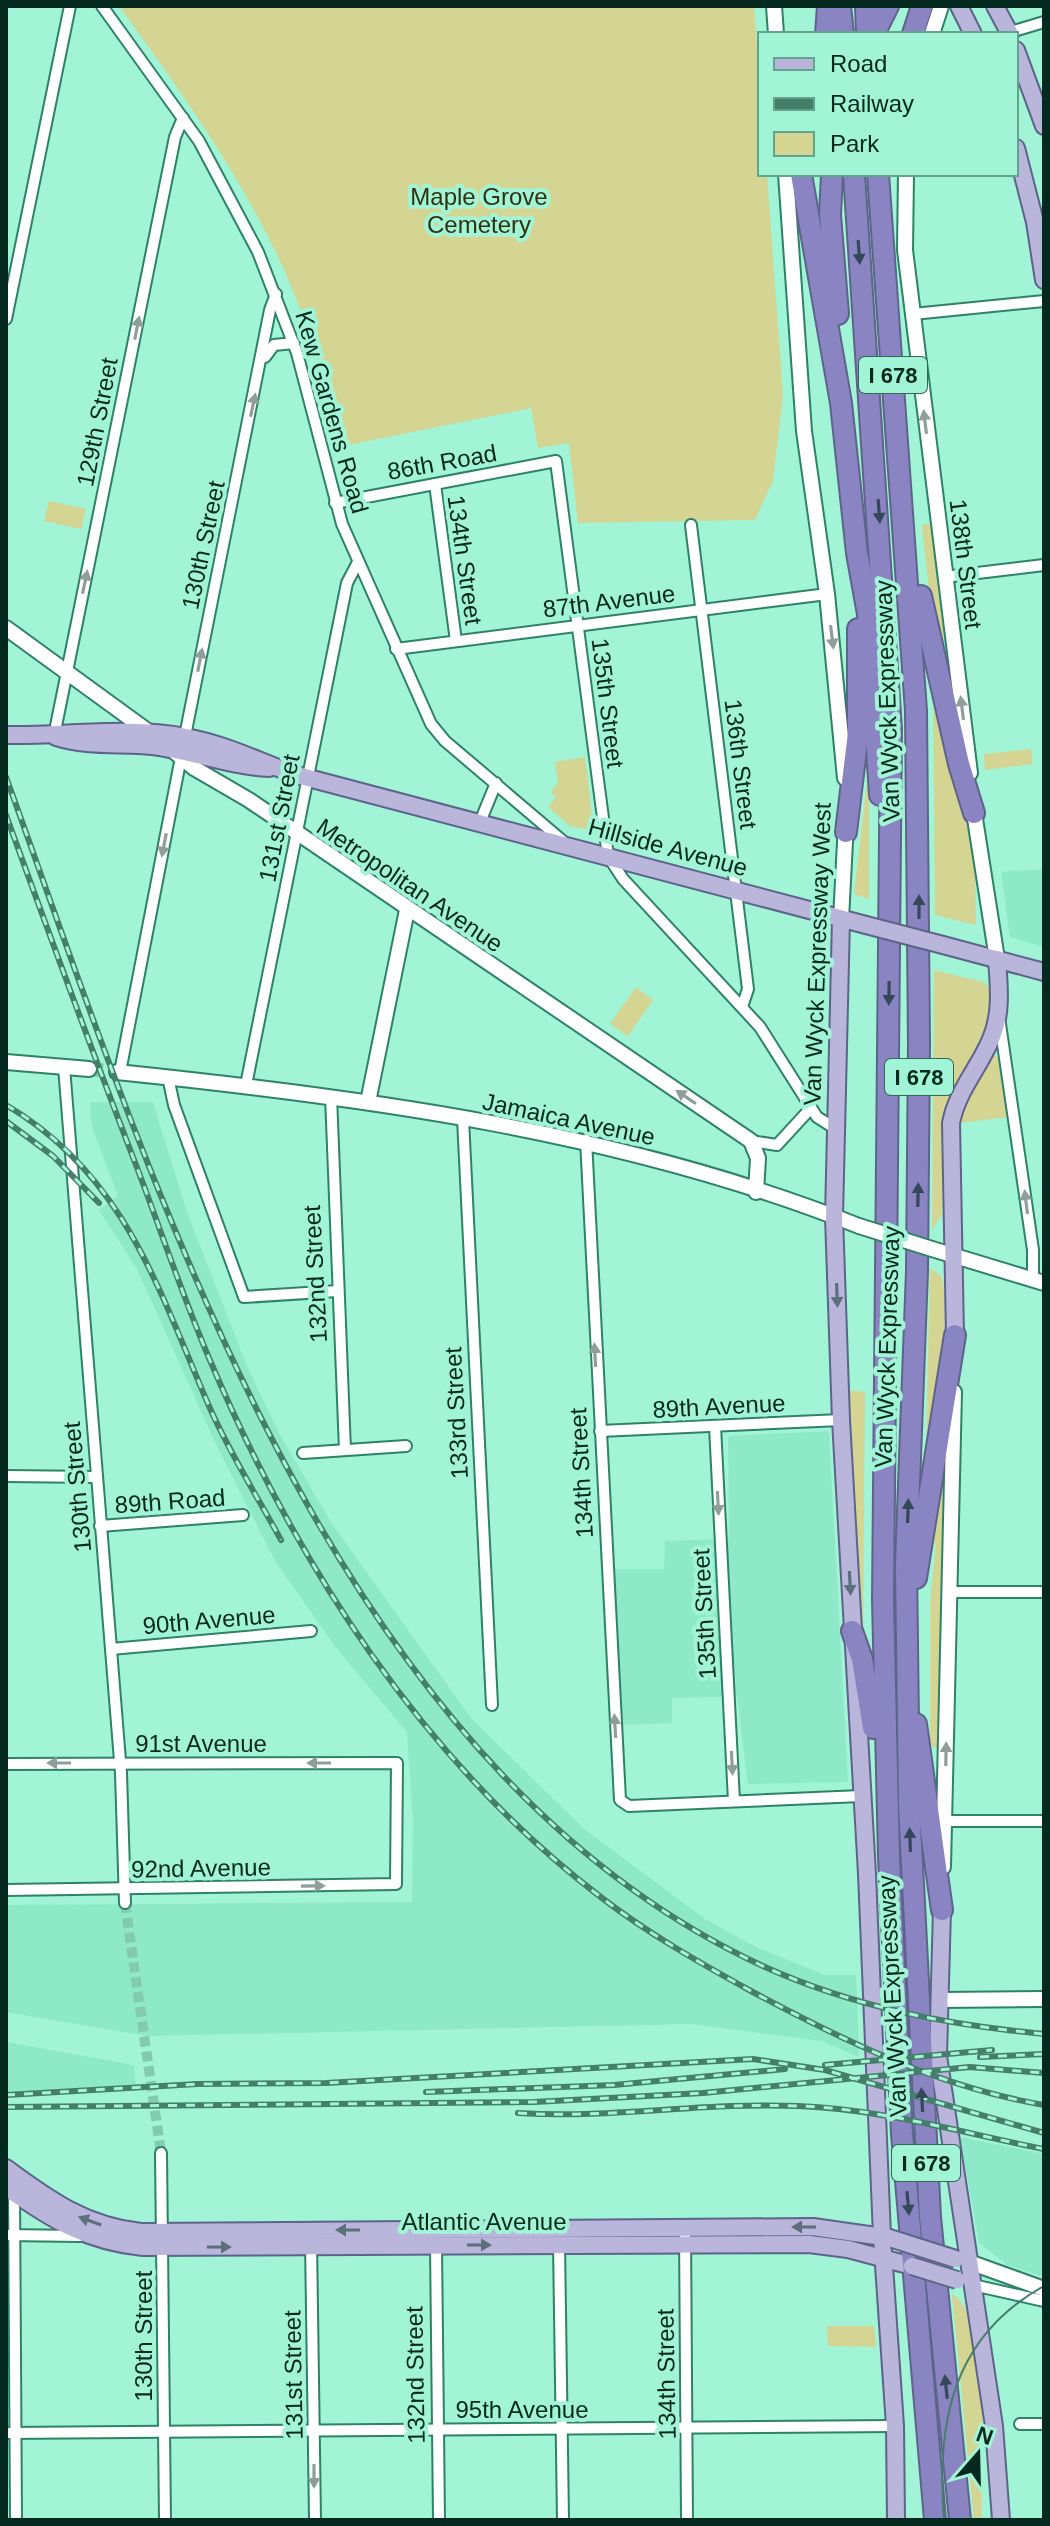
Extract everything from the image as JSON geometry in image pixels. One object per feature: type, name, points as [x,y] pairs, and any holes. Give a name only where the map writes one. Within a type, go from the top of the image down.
[{"type":"highway","points":[[826,32],[828,6]]},
{"type":"highway","points":[[840,6],[843,32]]},
{"type":"highway","points":[[868,24],[888,6]]},
{"type":"highway","points":[[914,32],[922,6]]},
{"type":"highway","points":[[801,176],[841,403]]},
{"type":"highway","points":[[813,176],[818,270]]},
{"type":"highway","points":[[832,176],[830,215],[841,403],[857,553],[871,645],[878,781],[891,887]]},
{"type":"highway","name":"Van Wyck Expressway","points":[[854,176],[890,688],[891,887],[883,1573],[887,1798],[902,2134],[935,2520]]},
{"type":"highway","name":"Van Wyck Expressway","points":[[878,176],[915,670],[919,892],[917,1271],[906,1685],[922,2102],[930,2217],[960,2520]]},
{"type":"highway","points":[[883,240],[888,176]]},
{"type":"highway","points":[[903,509],[931,645],[974,813]]},
{"type":"highway","points":[[846,832],[854,790],[858,733],[857,553]]},
{"type":"highway","points":[[906,1645],[955,1335]]},
{"type":"highway","points":[[852,1631],[862,1659],[876,1764],[887,1798]]},
{"type":"highway","points":[[906,1685],[921,1741],[942,1910]]},
{"type":"main road","points":[[774,6],[776,32]]},
{"type":"main road","points":[[933,32],[941,6]]},
{"type":"main road","points":[[959,6],[972,32]]},
{"type":"main road","points":[[995,6],[1007,32]]},
{"type":"main road","points":[[1018,55],[1044,126]]},
{"type":"main road","points":[[1018,156],[1035,222],[1044,280]]},
{"type":"main road","name":"Van Wyck Expressway West","points":[[786,176],[804,431],[842,730],[846,832],[834,1217],[858,1737]]},
{"type":"main road","name":"138th Street","points":[[906,176],[905,250],[974,813],[997,959]]},
{"type":"main road","name":"Metropolitan Avenue","points":[[6,628],[176,753],[751,1141]]},
{"type":"main road","name":"Hillside Avenue","points":[[6,735],[54,736],[78,731],[185,736],[251,755],[279,769],[308,778],[1044,972]]},
{"type":"main road","name":"Hillside Avenue","points":[[54,736],[78,744],[176,753],[279,769]]},
{"type":"main road","points":[[228,763],[226,780],[249,800]]},
{"type":"main road","points":[[368,1102],[407,910]]},
{"type":"main road","points":[[955,1335],[955,1256],[950,1199],[951,1123],[958,1098],[992,1038],[998,1014],[997,959]]},
{"type":"main road","points":[[6,1062],[89,1069]]},
{"type":"main road","name":"Jamaica Avenue","points":[[119,1072],[331,1096],[586,1140],[1038,1282]]},
{"type":"main road","points":[[751,1141],[758,1158],[756,1192]]},
{"type":"main road","name":"Van Wyck Expressway","points":[[955,1335],[938,2056],[965,2282],[994,2426],[1001,2520]]},
{"type":"main road","name":"Van Wyck Expressway","points":[[858,1737],[890,2260],[896,2520]]},
{"type":"main road","points":[[940,2000],[1044,1999]]},
{"type":"main road","name":"Atlantic Avenue","points":[[10,2180],[45,2216],[86,2236],[118,2244],[163,2240],[685,2236],[813,2227],[887,2238],[963,2261]]},
{"type":"main road","name":"Atlantic Avenue","points":[[10,2180],[85,2219],[163,2240]]},
{"type":"main road","name":"Atlantic Avenue","points":[[685,2236],[830,2245],[965,2282]]},
{"type":"main road","points":[[963,2261],[1044,2289]]},
{"type":"street","points":[[6,319],[70,6]]},
{"type":"street","name":"Kew Gardens Road","points":[[102,6],[183,118],[250,236],[294,343],[335,503],[396,649],[435,730],[567,845]]},
{"type":"street","points":[[1010,32],[1044,22]]},
{"type":"street","name":"129th Street","points":[[54,736],[175,137],[183,118]]},
{"type":"street","name":"130th Street","points":[[185,736],[270,310],[276,294]]},
{"type":"street","points":[[913,314],[1044,301]]},
{"type":"street","points":[[262,362],[274,345],[294,343]]},
{"type":"street","name":"86th Road","points":[[335,503],[556,461]]},
{"type":"street","name":"135th Street","points":[[556,461],[608,856]]},
{"type":"street","name":"134th Street","points":[[435,484],[456,641]]},
{"type":"street","name":"136th Street","points":[[691,525],[748,989],[742,1007]]},
{"type":"street","name":"131st Street","points":[[246,1085],[347,583],[358,562]]},
{"type":"street","points":[[944,577],[1044,565]]},
{"type":"street","name":"87th Avenue","points":[[396,649],[827,594]]},
{"type":"street","points":[[119,1072],[176,753]]},
{"type":"street","points":[[480,822],[496,783]]},
{"type":"street","points":[[608,856],[623,879],[742,1007],[773,1045],[823,1124],[836,1129]]},
{"type":"street","points":[[998,1014],[1005,1037],[1038,1282]]},
{"type":"street","name":"130th Street","points":[[64,1067],[120,1763],[125,1903]]},
{"type":"street","points":[[168,1077],[174,1105],[244,1297],[338,1291]]},
{"type":"street","name":"132nd Street","points":[[331,1096],[345,1450]]},
{"type":"street","points":[[751,1141],[777,1145],[811,1108]]},
{"type":"street","name":"133rd Street","points":[[463,1119],[492,1705]]},
{"type":"street","name":"134th Street","points":[[586,1140],[619,1797],[622,1803],[629,1806],[734,1801]]},
{"type":"street","name":"89th Avenue","points":[[600,1431],[841,1420]]},
{"type":"street","name":"135th Street","points":[[715,1426],[734,1801]]},
{"type":"street","points":[[303,1453],[406,1446]]},
{"type":"street","points":[[6,1476],[96,1477]]},
{"type":"street","name":"89th Road","points":[[100,1526],[243,1515]]},
{"type":"street","points":[[950,1592],[1044,1592]]},
{"type":"street","name":"90th Avenue","points":[[111,1649],[311,1631]]},
{"type":"street","name":"91st Avenue","points":[[6,1764],[397,1763],[396,1884]]},
{"type":"street","points":[[734,1801],[861,1796]]},
{"type":"street","points":[[945,1821],[1044,1821]]},
{"type":"street","name":"92nd Avenue","points":[[6,1890],[396,1884]]},
{"type":"street","name":"130th Street","points":[[161,2153],[165,2520]]},
{"type":"street","points":[[10,2180],[11,2433],[16,2520]]},
{"type":"street","points":[[10,2235],[86,2236]]},
{"type":"street","name":"134th Street","points":[[685,2236],[687,2520]]},
{"type":"street","name":"132nd Street","points":[[436,2237],[439,2520]]},
{"type":"street","points":[[559,2237],[563,2520]]},
{"type":"street","name":"131st Street","points":[[311,2238],[315,2520]]},
{"type":"street","points":[[965,2282],[1044,2301]]},
{"type":"street","points":[[1020,2424],[1044,2424]]},
{"type":"street","name":"95th Avenue","points":[[11,2433],[895,2426]]},
{"type":"shaded area","points":[[1044,869],[1044,947],[1010,937],[1001,872]]},
{"type":"shaded area","points":[[90,1102],[153,1102],[187,1212],[246,1364],[280,1435],[332,1524],[471,1718],[583,1828],[705,1919],[754,1946],[824,1975],[856,1975],[859,2057],[822,2041],[690,2024],[147,2036],[6,2012],[6,1905],[412,1902],[413,1821],[407,1732],[337,1649],[275,1561],[214,1440],[137,1269],[99,1210],[118,1196],[92,1127]]},
{"type":"shaded area","points":[[829,1431],[848,1782],[748,1784],[737,1696],[672,1698],[672,1723],[621,1725],[610,1569],[664,1569],[665,1541],[729,1539],[728,1436]]},
{"type":"shaded area","points":[[6,2042],[134,2065],[136,2091],[6,2093]]},
{"type":"shaded area","points":[[960,2137],[1044,2154],[1044,2277],[1007,2265],[979,2243]]},
{"type":"green space","name":"Maple Grove Cemetery","points":[[119,6],[754,6],[758,57],[758,176],[767,176],[783,395],[773,481],[755,520],[578,523],[569,443],[538,448],[531,408],[334,448],[319,369],[285,272],[236,179],[179,90]]},
{"type":"green space","points":[[49,501],[86,509],[81,529],[44,521]]},
{"type":"green space","points":[[932,524],[944,624],[944,661],[930,594],[922,525]]},
{"type":"green space","points":[[933,681],[975,849],[976,925],[935,915]]},
{"type":"green space","points":[[1031,749],[1033,764],[985,770],[984,754]]},
{"type":"green space","points":[[585,757],[594,831],[570,826],[548,807],[556,797],[551,792],[558,783],[555,762]]},
{"type":"green space","points":[[869,764],[869,899],[854,894]]},
{"type":"green space","points":[[934,970],[983,982],[990,988],[989,1021],[980,1047],[942,1116],[942,1214],[932,1230]]},
{"type":"green space","points":[[636,987],[653,1000],[628,1036],[610,1024]]},
{"type":"green space","points":[[994,1055],[1001,1059],[1008,1117],[960,1123],[962,1107]]},
{"type":"green space","points":[[930,1268],[941,1276],[946,1321],[941,1383],[925,1495]]},
{"type":"green space","points":[[849,1390],[865,1392],[863,1647]]},
{"type":"green space","points":[[941,1445],[947,1450],[939,1750],[930,1745],[930,1603],[936,1544],[930,1544]]},
{"type":"green space","points":[[952,2294],[965,2308],[979,2364],[983,2435],[982,2520],[974,2520]]},
{"type":"green space","points":[[827,2326],[874,2326],[876,2347],[828,2346]]},
{"type":"tunnel","points":[[89,1069],[117,1072]]},
{"type":"tunnel","points":[[125,1903],[161,2153]]},
{"type":"tram line","points":[[944,2520],[943,2450],[956,2386],[988,2330],[1013,2307],[1044,2286]]},
{"type":"railway","points":[[6,777],[127,1110],[198,1283],[279,1453],[374,1612],[484,1755],[614,1876],[765,1967],[833,1993],[902,2012],[1044,2034]]},
{"type":"railway","points":[[6,815],[209,1358],[282,1510],[324,1583],[371,1654],[422,1721],[477,1785],[537,1844],[602,1898],[675,1948],[786,2010],[893,2060],[967,2087],[1044,2105]]},
{"type":"railway","points":[[6,1105],[47,1133],[109,1199],[153,1277],[234,1457],[281,1540]]},
{"type":"railway","points":[[6,1121],[53,1156],[99,1203]]},
{"type":"railway","points":[[825,2065],[992,2050]]},
{"type":"railway","points":[[980,2057],[1044,2054]]},
{"type":"railway","points":[[6,2095],[197,2084],[326,2083],[753,2059],[825,2070],[1044,2133]]},
{"type":"railway","points":[[6,2107],[534,2102],[703,2093],[970,2067],[1044,2073]]},
{"type":"railway","points":[[426,2092],[614,2085],[785,2069]]},
{"type":"railway","points":[[518,2113],[588,2114],[763,2105],[830,2108],[892,2117],[1044,2149]]}]
